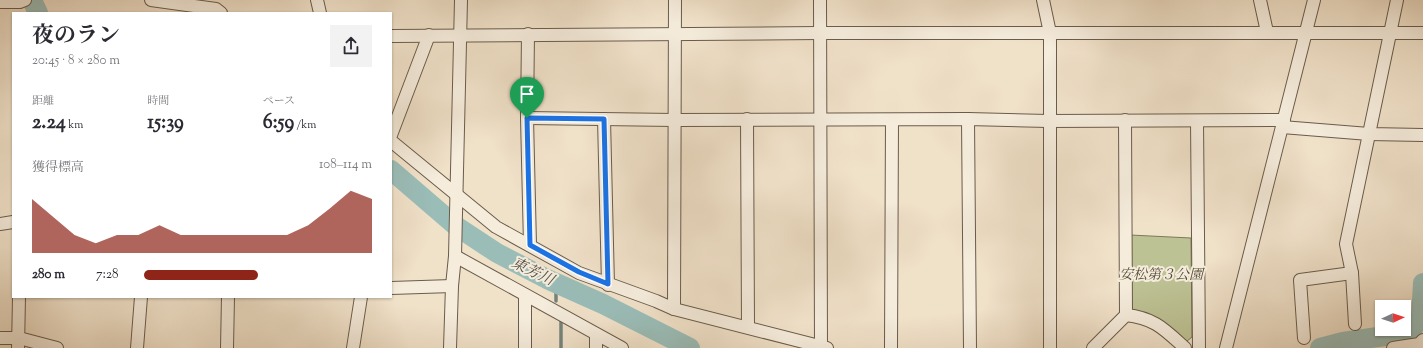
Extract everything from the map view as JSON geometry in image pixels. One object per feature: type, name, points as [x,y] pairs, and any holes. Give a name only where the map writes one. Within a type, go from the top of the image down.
[{"type":"street","points":[[151,0],[216,9],[220,12]]},
{"type":"street","points":[[317,0],[320,12]]},
{"type":"street","points":[[450,348],[452,286],[455,256],[461,0]]},
{"type":"street","points":[[674,309],[675,0]]},
{"type":"street","points":[[392,142],[496,227],[579,272],[674,309],[748,327],[823,348],[819,119],[820,0]]},
{"type":"street","points":[[1043,0],[1050,33],[1048,121],[1050,348]]},
{"type":"street","points":[[1260,0],[1267,32]]},
{"type":"street","points":[[1226,348],[1314,0]]},
{"type":"street","points":[[1355,324],[1352,273],[1346,244],[1397,0]]},
{"type":"street","points":[[0,2],[22,5]]},
{"type":"street","points":[[392,36],[528,34],[1267,32],[1423,34]]},
{"type":"street","points":[[528,34],[527,118],[530,245]]},
{"type":"street","points":[[392,132],[429,35]]},
{"type":"street","points":[[527,118],[892,120],[968,118],[1048,121],[1197,121],[1283,123],[1369,134],[1423,135]]},
{"type":"street","points":[[968,118],[970,348]]},
{"type":"street","points":[[604,119],[608,284]]},
{"type":"street","points":[[747,119],[748,327]]},
{"type":"street","points":[[891,348],[892,120]]},
{"type":"street","points":[[1093,348],[1126,315],[1125,120]]},
{"type":"street","points":[[1197,121],[1198,348]]},
{"type":"street","points":[[0,224],[12,222]]},
{"type":"street","points":[[455,256],[622,348]]},
{"type":"street","points":[[1304,338],[1300,280],[1352,273]]},
{"type":"street","points":[[392,288],[452,286]]},
{"type":"street","points":[[525,295],[525,348]]},
{"type":"street","points":[[18,343],[19,298]]},
{"type":"street","points":[[137,348],[141,298]]},
{"type":"street","points":[[227,348],[228,298]]},
{"type":"street","points":[[353,348],[361,298]]},
{"type":"street","points":[[1126,315],[1142,317],[1162,327],[1185,348]]},
{"type":"street","points":[[596,335],[596,348]]},
{"type":"street","points":[[0,338],[18,343],[57,348]]},
{"type":"street","points":[[1393,348],[1419,344],[1423,340]]},
{"type":"green space","name":"安松第３公園","points":[[1130,235],[1191,238],[1192,337],[1186,342],[1154,318],[1130,310]]},
{"type":"waterway","name":"東芳川","points":[[32,0],[38,12]]},
{"type":"waterway","name":"東芳川","points":[[392,171],[456,226],[497,253],[547,279],[603,304],[690,348]]},
{"type":"waterway","points":[[556,283],[556,301]]},
{"type":"waterway","name":"東芳川","points":[[1320,348],[1343,342],[1392,335],[1413,328],[1421,317],[1423,283]]},
{"type":"waterway","points":[[561,320],[561,348]]},
{"type":"route","points":[[527,118],[604,119],[608,284],[579,272],[530,245],[527,118]]}]
